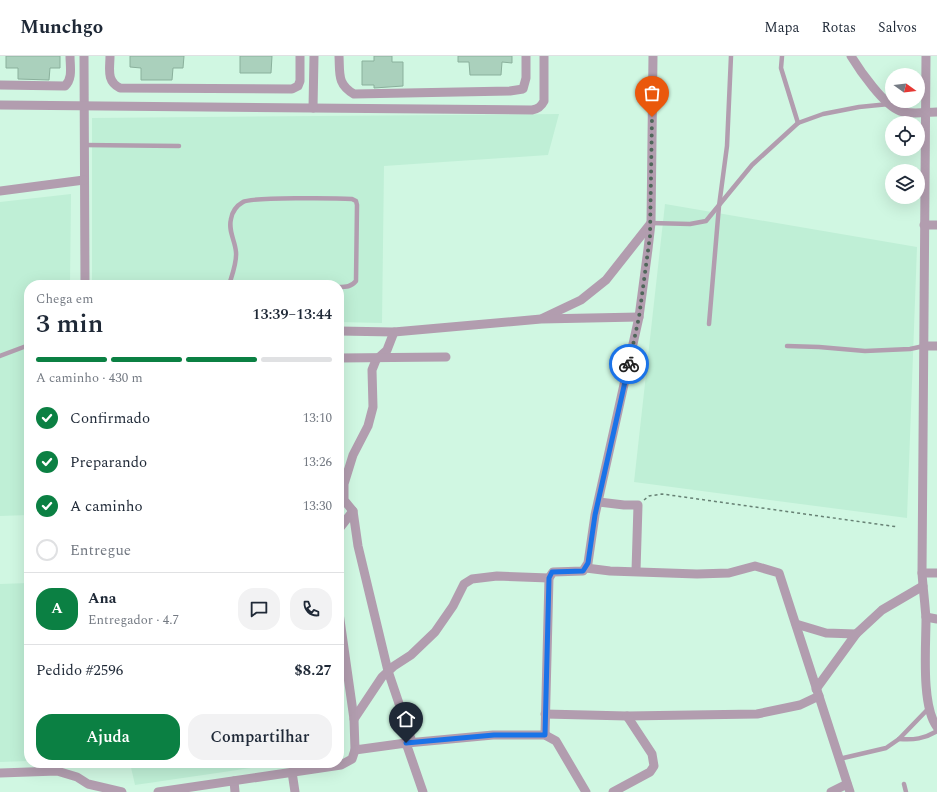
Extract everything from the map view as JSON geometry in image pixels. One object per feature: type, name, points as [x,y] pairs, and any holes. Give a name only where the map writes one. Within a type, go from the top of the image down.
[{"type":"street","points":[[0,85],[65,86],[70,79],[70,56]]},
{"type":"street","points":[[84,56],[85,280]]},
{"type":"street","points":[[110,56],[110,79],[120,88],[292,89],[298,86],[300,82],[300,56]]},
{"type":"street","points":[[313,108],[314,56]]},
{"type":"street","points":[[339,56],[340,80],[348,90],[354,94],[510,91],[523,89],[526,78],[526,56]]},
{"type":"street","points":[[0,105],[535,110],[542,106],[544,101],[544,56]]},
{"type":"street","points":[[545,735],[549,578],[552,572],[583,571],[588,563],[595,515],[639,317],[651,223],[653,56]]},
{"type":"street","points":[[851,56],[859,70],[885,101]]},
{"type":"street","points":[[926,56],[922,573],[926,617],[926,691],[928,709],[933,722],[937,727]]},
{"type":"street","points":[[896,108],[900,111],[937,112]]},
{"type":"street","points":[[0,191],[84,180]]},
{"type":"street","points":[[541,319],[581,300],[606,280],[651,223]]},
{"type":"street","points":[[924,225],[937,225]]},
{"type":"street","points":[[344,331],[394,332],[541,319],[639,317]]},
{"type":"street","points":[[394,332],[387,350],[376,360],[372,370],[373,407],[368,426],[353,455],[344,484],[344,500],[353,511],[358,546],[388,671],[423,792]]},
{"type":"street","points":[[924,346],[937,346]]},
{"type":"street","points":[[344,358],[446,358]]},
{"type":"street","points":[[599,502],[624,505],[638,504],[636,571]]},
{"type":"street","points":[[344,523],[353,511]]},
{"type":"street","points":[[586,568],[610,571],[697,574],[729,573],[755,566],[779,573],[848,788],[831,792]]},
{"type":"street","points":[[922,573],[937,573]]},
{"type":"street","points":[[354,720],[374,688],[388,671],[411,655],[435,632],[453,606],[464,584],[472,579],[497,576],[549,578]]},
{"type":"street","points":[[545,714],[627,716],[757,714],[800,705],[818,693],[856,634],[882,610],[923,586]]},
{"type":"street","points":[[926,617],[937,619]]},
{"type":"street","points":[[796,624],[826,633],[856,634]]},
{"type":"street","points":[[344,649],[354,720],[355,750],[352,759],[344,764]]},
{"type":"street","points":[[613,792],[650,772],[654,766],[652,754],[627,716]]},
{"type":"street","points":[[355,750],[494,735],[545,735],[556,742],[586,792]]},
{"type":"street","points":[[158,792],[321,768]]},
{"type":"street","points":[[0,773],[57,771],[77,777],[88,788],[122,792]]},
{"type":"street","points":[[292,772],[295,792]]},
{"type":"street","points":[[234,781],[235,792]]},
{"type":"lane","points":[[710,324],[719,206],[727,146],[731,56]]},
{"type":"lane","points":[[782,56],[781,68],[798,123]]},
{"type":"lane","points":[[651,223],[690,224],[706,221],[752,165],[798,123],[823,114],[859,107],[885,104]]},
{"type":"lane","points":[[84,145],[179,146]]},
{"type":"lane","points":[[230,280],[236,252],[230,229],[230,219],[233,212],[244,201],[352,199],[356,201],[357,205],[356,281],[352,285],[344,287]]},
{"type":"lane","points":[[787,346],[865,351],[924,346]]},
{"type":"lane","points":[[0,356],[24,347]]},
{"type":"lane","points":[[839,759],[886,748],[899,739],[928,709]]},
{"type":"lane","points":[[899,739],[912,740],[927,737],[937,731]]},
{"type":"lane","points":[[904,784],[906,792]]},
{"type":"path","points":[[638,504],[649,496],[662,494],[898,527]]},
{"type":"shaded area","points":[[559,114],[548,155],[384,166],[382,323],[344,322],[344,280],[92,280],[92,118]]},
{"type":"shaded area","points":[[71,194],[70,280],[24,280],[24,515],[0,516],[0,202]]},
{"type":"shaded area","points":[[665,204],[917,247],[907,518],[634,482]]},
{"type":"shaded area","points":[[24,583],[24,761],[0,762],[0,584]]},
{"type":"shaded area","points":[[131,768],[251,768],[135,785]]},
{"type":"building","points":[[6,56],[60,56],[60,68],[50,68],[49,80],[18,79],[18,68],[6,68]]},
{"type":"building","points":[[130,56],[184,56],[183,68],[173,68],[172,80],[141,80],[141,68],[130,67]]},
{"type":"building","points":[[240,56],[272,56],[271,73],[240,73]]},
{"type":"building","points":[[374,56],[392,56],[392,62],[403,62],[403,86],[374,88],[374,85],[362,85],[362,61],[374,61]]},
{"type":"building","points":[[458,56],[512,56],[512,63],[502,62],[501,75],[470,75],[469,62],[458,62]]},
{"type":"way so far","points":[[629,364],[639,317],[650,236],[652,117]]},
{"type":"route","points":[[406,743],[494,735],[545,735],[549,578],[552,572],[583,571],[588,563],[595,515],[629,364]]}]
